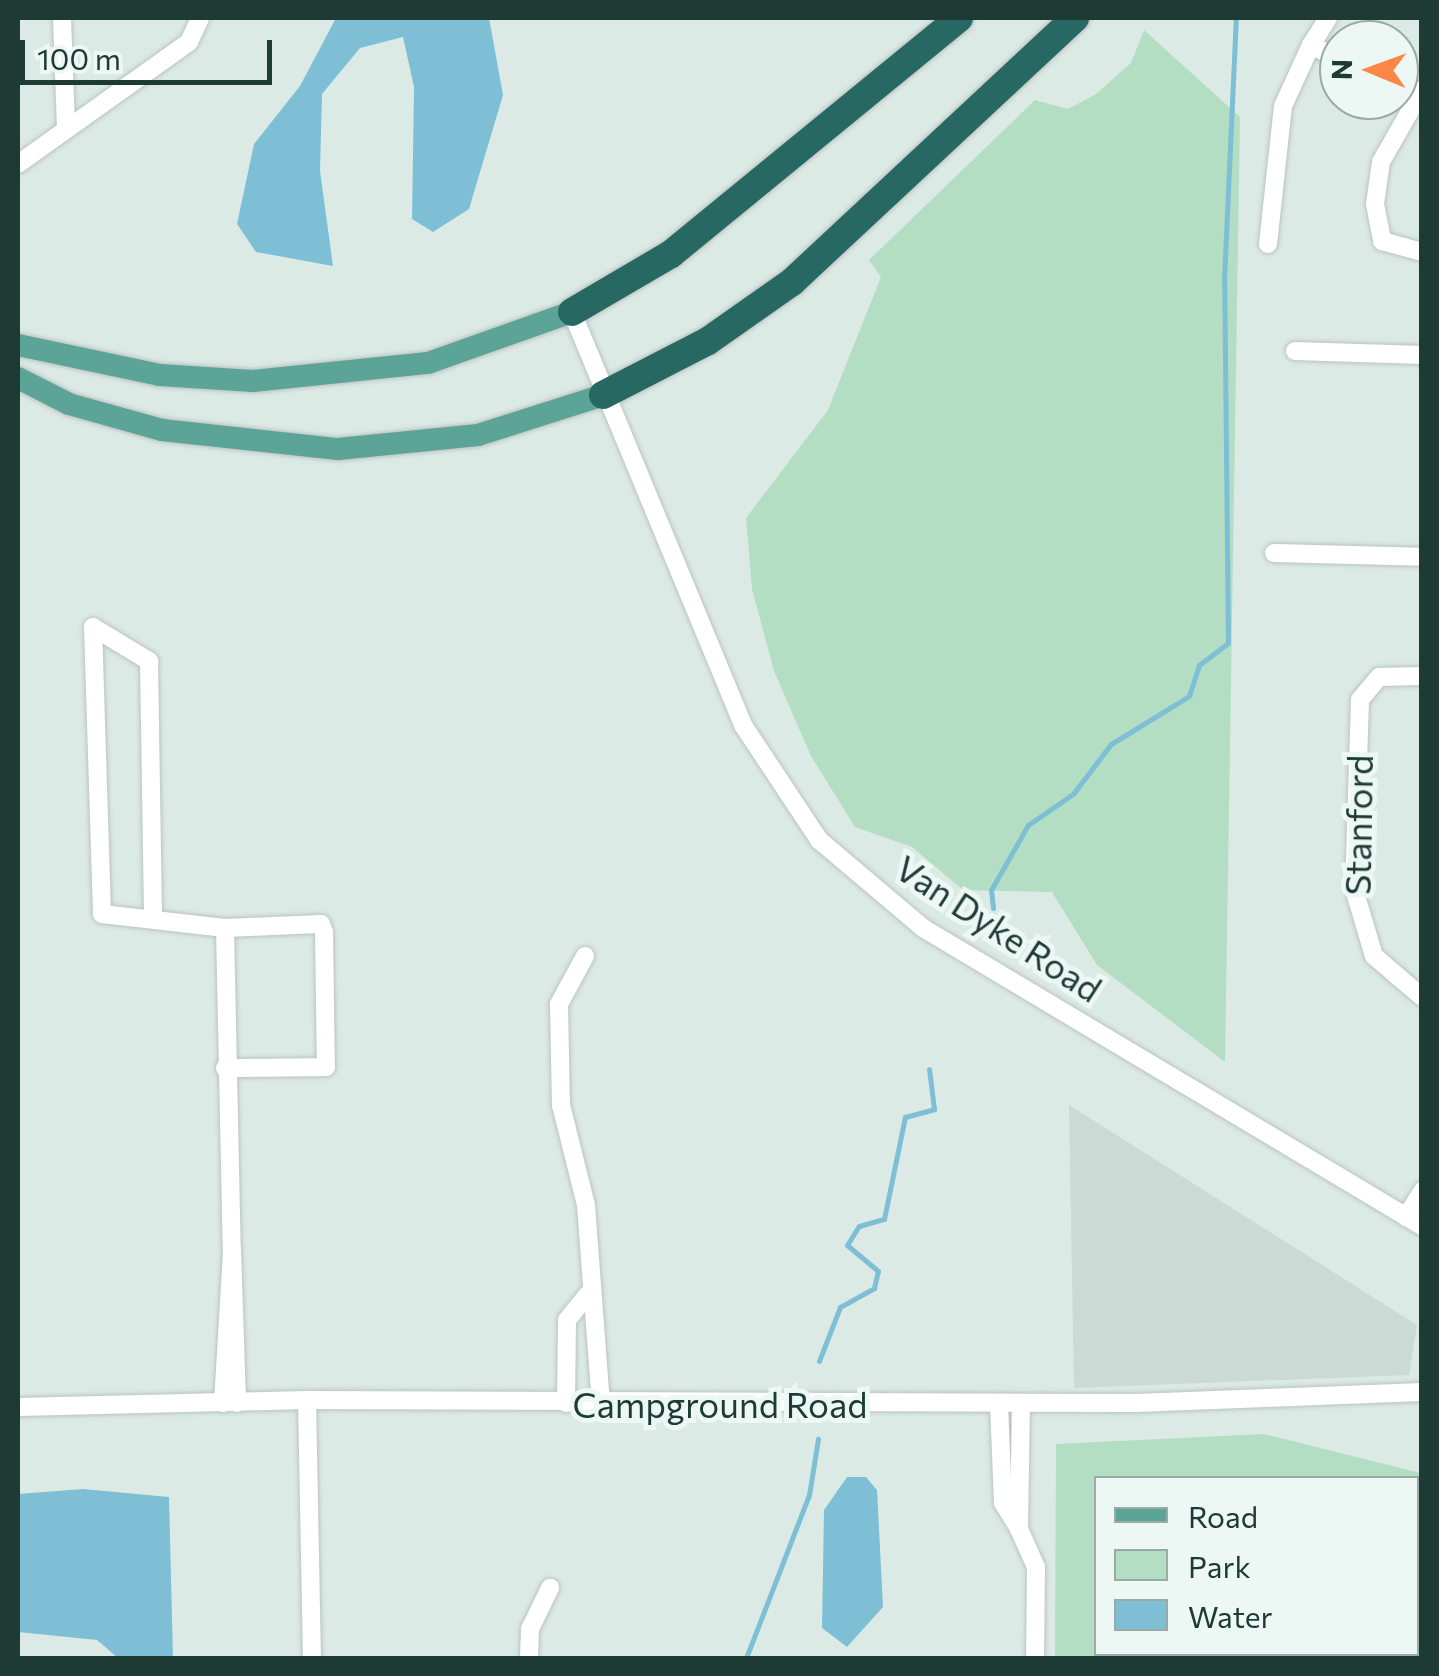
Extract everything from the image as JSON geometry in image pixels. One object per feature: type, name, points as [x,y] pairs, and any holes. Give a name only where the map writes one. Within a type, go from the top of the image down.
[{"type":"highway","points":[[572,312],[671,254],[959,18]]},
{"type":"highway","points":[[604,395],[708,341],[792,282],[1075,18]]},
{"type":"main road","points":[[18,344],[160,376],[289,379],[428,363],[572,312]]},
{"type":"main road","points":[[18,378],[69,404],[162,430],[338,449],[478,436],[604,395]]},
{"type":"street","points":[[62,18],[66,129]]},
{"type":"street","points":[[18,164],[189,42],[200,18]]},
{"type":"street","points":[[1268,244],[1283,106],[1328,18]]},
{"type":"street","points":[[1311,45],[1319,49]]},
{"type":"street","points":[[1404,120],[1381,162],[1375,204],[1382,241],[1422,252]]},
{"type":"street","name":"Van Dyke Road","points":[[572,312],[743,725],[819,840],[923,928],[1414,1222]]},
{"type":"street","points":[[1295,352],[1422,355]]},
{"type":"street","points":[[1274,553],[1422,557]]},
{"type":"street","points":[[153,918],[149,662],[92,627],[102,914],[225,928],[321,924],[326,1067],[226,1068]]},
{"type":"street","name":"Stanford","points":[[1422,676],[1378,677],[1360,700],[1354,889],[1374,956],[1422,997]]},
{"type":"street","points":[[225,928],[232,1250],[230,1403]]},
{"type":"street","points":[[585,956],[559,1004],[561,1105],[586,1205],[588,1294],[599,1318],[602,1404]]},
{"type":"street","points":[[1414,1222],[1422,1191]]},
{"type":"street","points":[[566,1403],[567,1320],[588,1294]]},
{"type":"street","name":"Campground Road","points":[[18,1407],[307,1400],[1021,1404],[1422,1392]]},
{"type":"street","points":[[307,1400],[312,1658]]},
{"type":"street","points":[[999,1404],[1003,1502],[1036,1567],[1036,1658]]},
{"type":"street","points":[[1019,1529],[1021,1404]]},
{"type":"street","points":[[1002,1461],[1023,1461]]},
{"type":"street","points":[[529,1658],[530,1629],[550,1588]]},
{"type":"shaded area","points":[[1069,1105],[1417,1325],[1409,1375],[1074,1388]]},
{"type":"green space","points":[[1144,30],[1240,117],[1225,1062],[1097,965],[1052,892],[963,890],[912,847],[855,827],[811,756],[774,671],[752,589],[746,518],[828,410],[881,277],[869,260],[1035,100],[1068,109],[1096,94],[1131,63]]},
{"type":"green space","points":[[1264,1434],[1421,1473],[1421,1658],[1055,1658],[1056,1444]]},
{"type":"water","points":[[336,18],[489,18],[503,95],[469,209],[433,232],[412,219],[414,87],[403,37],[360,48],[322,94],[320,171],[333,266],[256,252],[237,224],[254,144],[300,86]]},
{"type":"water","points":[[847,1477],[866,1477],[877,1490],[883,1607],[847,1647],[822,1628],[824,1510]]},
{"type":"water","points":[[83,1489],[169,1497],[173,1658],[118,1658],[97,1640],[18,1632],[18,1494]]},
{"type":"waterway","points":[[993,908],[991,890],[1028,825],[1073,794],[1111,744],[1189,696],[1199,665],[1228,643],[1224,279],[1236,18]]},
{"type":"waterway","points":[[819,1361],[840,1307],[874,1288],[878,1271],[847,1245],[859,1226],[884,1219],[905,1117],[934,1109],[929,1069]]},
{"type":"waterway","points":[[746,1658],[809,1495],[818,1439]]}]
